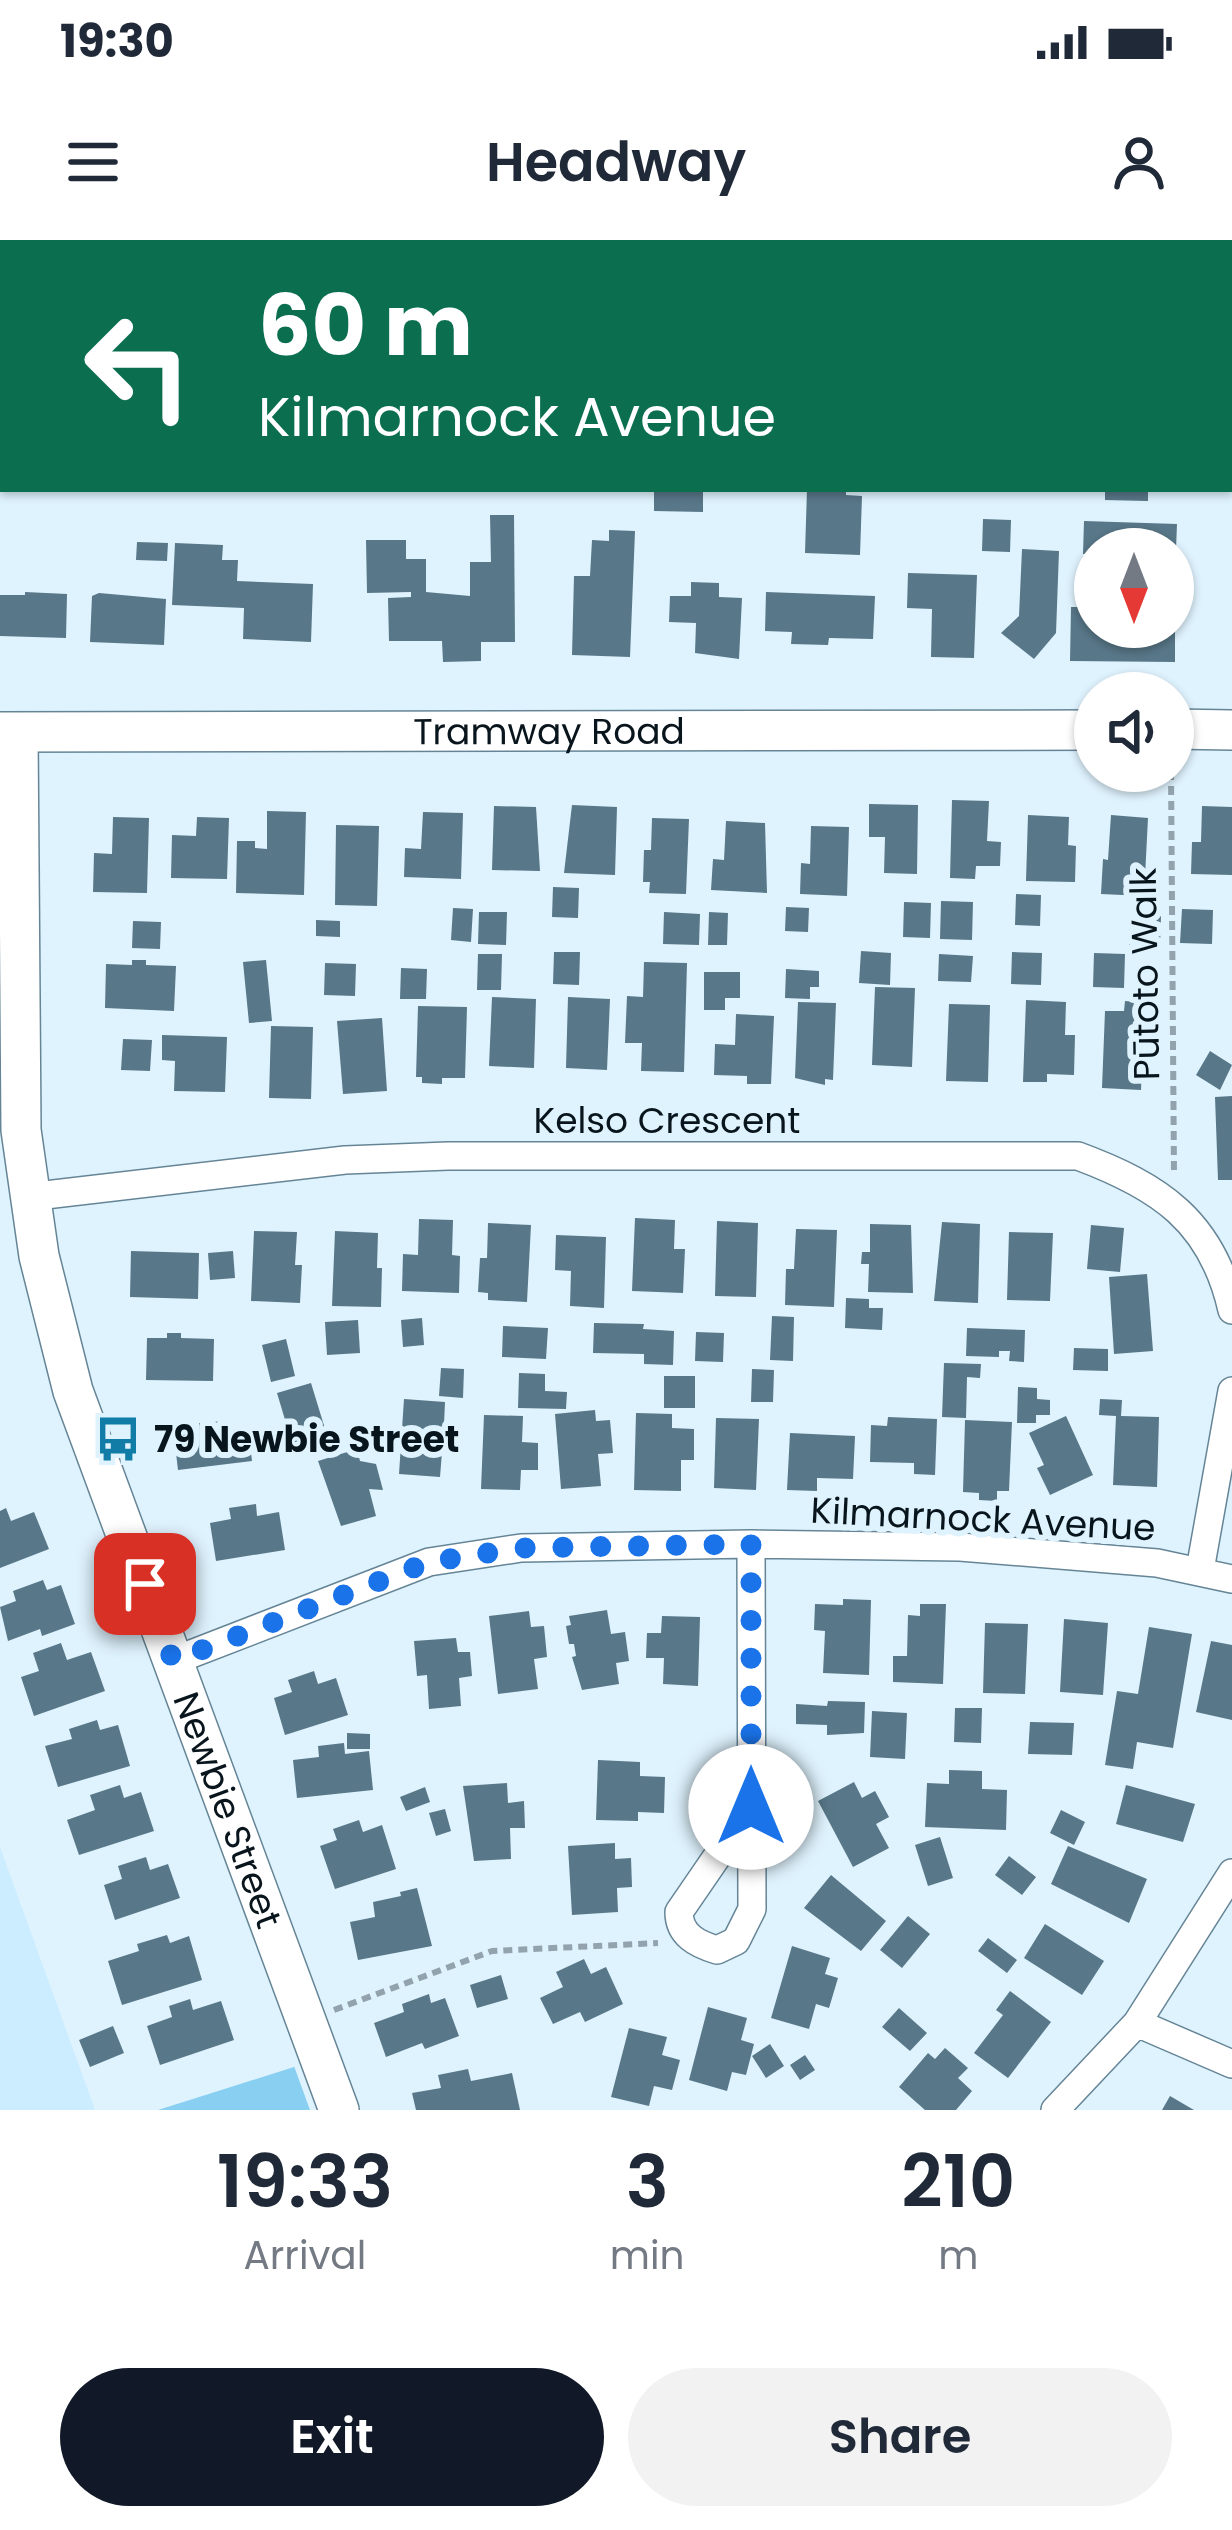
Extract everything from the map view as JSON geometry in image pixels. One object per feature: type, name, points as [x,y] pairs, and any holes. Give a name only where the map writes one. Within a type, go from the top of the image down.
[{"type":"street","points":[[1194,729],[1232,730]]},
{"type":"street","name":"Tramway Road","points":[[9,733],[1074,730]]},
{"type":"street","name":"Newbie Street","points":[[9,733],[21,1130],[28,1197],[54,1323],[73,1391],[339,2110]]},
{"type":"street","name":"Kelso Crescent","points":[[28,1197],[345,1160],[1078,1156],[1130,1175],[1221,1247],[1232,1310]]},
{"type":"street","points":[[1200,1570],[1232,1390]]},
{"type":"street","points":[[751,1544],[752,1909],[736,1941],[717,1950],[685,1933],[679,1912],[751,1807]]},
{"type":"street","name":"Kilmarnock Avenue","points":[[173,1661],[429,1562],[521,1548],[960,1547],[1200,1570],[1232,1579]]},
{"type":"street","points":[[1055,2110],[1137,2024],[1232,1873]]},
{"type":"street","points":[[1137,2024],[1232,2063]]},
{"type":"path","name":"Pūtoto Walk","points":[[1171,792],[1174,1178]]},
{"type":"path","points":[[331,2011],[492,1951],[670,1942]]},
{"type":"shaded area","points":[[0,1847],[95,2110],[0,2110]]},
{"type":"shaded area","points":[[294,2067],[310,2110],[158,2110]]},
{"type":"building","points":[[654,492],[703,492],[703,512],[654,511]]},
{"type":"building","points":[[807,492],[862,496],[860,555],[805,553]]},
{"type":"building","points":[[1105,492],[1148,492],[1148,501],[1105,500]]},
{"type":"building","points":[[490,515],[514,515],[515,642],[481,642],[481,661],[443,662],[442,641],[389,641],[388,598],[411,597],[411,592],[367,593],[366,540],[406,540],[406,559],[426,559],[426,592],[470,596],[470,562],[491,562]]},
{"type":"building","points":[[983,519],[1011,520],[1010,552],[982,551]]},
{"type":"building","points":[[1084,521],[1177,524],[1177,528],[1084,528]]},
{"type":"building","points":[[609,530],[635,531],[630,657],[572,655],[574,576],[590,576],[592,540],[609,541]]},
{"type":"building","points":[[137,542],[168,543],[167,561],[136,560]]},
{"type":"building","points":[[175,543],[223,545],[222,560],[238,560],[237,581],[313,584],[311,642],[243,639],[244,608],[172,605]]},
{"type":"building","points":[[1022,549],[1059,551],[1056,633],[1034,659],[1001,633],[1019,616]]},
{"type":"building","points":[[908,573],[977,575],[974,658],[931,657],[932,609],[907,608]]},
{"type":"building","points":[[691,582],[719,583],[719,597],[742,598],[739,659],[695,653],[696,623],[669,622],[670,596],[691,596]]},
{"type":"building","points":[[766,592],[875,596],[873,639],[829,638],[828,645],[791,644],[792,632],[765,631]]},
{"type":"building","points":[[67,594],[66,638],[0,636],[0,595]]},
{"type":"building","points":[[92,596],[166,599],[164,645],[90,642]]},
{"type":"building","points":[[1071,607],[1074,648],[1175,648],[1175,662],[1070,661]]},
{"type":"building","points":[[952,800],[989,801],[987,841],[1001,842],[1000,866],[976,866],[975,879],[950,878]]},
{"type":"building","points":[[869,804],[918,805],[917,874],[884,873],[885,837],[869,837]]},
{"type":"building","points":[[572,805],[617,807],[615,875],[564,873]]},
{"type":"building","points":[[494,806],[536,807],[540,871],[492,870]]},
{"type":"building","points":[[1202,806],[1232,807],[1232,875],[1191,874],[1192,842],[1201,842]]},
{"type":"building","points":[[267,811],[306,812],[304,895],[236,893],[237,841],[255,841],[255,848],[267,849]]},
{"type":"building","points":[[423,812],[463,813],[461,879],[404,877],[405,848],[421,849]]},
{"type":"building","points":[[1028,815],[1069,817],[1068,845],[1076,846],[1075,882],[1026,881]]},
{"type":"building","points":[[1111,815],[1148,818],[1144,896],[1101,894]]},
{"type":"building","points":[[113,817],[149,818],[147,893],[93,892],[94,853],[112,854]]},
{"type":"building","points":[[197,817],[229,818],[227,879],[171,878],[172,835],[196,836]]},
{"type":"building","points":[[652,818],[689,819],[686,894],[649,893],[650,882],[643,882]]},
{"type":"building","points":[[726,821],[765,823],[767,893],[711,890],[713,859],[724,860]]},
{"type":"building","points":[[336,825],[379,826],[377,906],[335,905]]},
{"type":"building","points":[[811,826],[849,827],[847,896],[800,894],[801,863],[810,864]]},
{"type":"building","points":[[553,887],[579,888],[578,918],[552,917]]},
{"type":"building","points":[[1016,894],[1041,895],[1040,926],[1015,925]]},
{"type":"building","points":[[941,901],[973,902],[972,940],[940,939]]},
{"type":"building","points":[[904,902],[931,903],[930,938],[903,937]]},
{"type":"building","points":[[786,907],[809,908],[808,932],[785,931]]},
{"type":"building","points":[[453,908],[473,909],[471,942],[451,940]]},
{"type":"building","points":[[1182,909],[1213,910],[1212,944],[1180,943]]},
{"type":"building","points":[[479,912],[507,912],[506,945],[478,944]]},
{"type":"building","points":[[664,912],[700,914],[699,945],[663,944]]},
{"type":"building","points":[[709,912],[728,913],[727,945],[708,945]]},
{"type":"building","points":[[1130,915],[1161,916],[1160,948],[1129,947]]},
{"type":"building","points":[[316,920],[340,921],[340,937],[316,936]]},
{"type":"building","points":[[133,921],[161,922],[160,949],[132,948]]},
{"type":"building","points":[[861,951],[891,953],[890,985],[859,983]]},
{"type":"building","points":[[554,952],[580,952],[579,985],[553,984]]},
{"type":"building","points":[[1012,952],[1042,953],[1041,985],[1011,984]]},
{"type":"building","points":[[1094,953],[1125,954],[1124,988],[1093,987]]},
{"type":"building","points":[[478,954],[502,954],[501,990],[477,990]]},
{"type":"building","points":[[939,954],[973,956],[971,982],[938,981]]},
{"type":"building","points":[[132,960],[176,966],[174,1011],[105,1008],[106,964],[132,965]]},
{"type":"building","points":[[266,960],[272,1021],[249,1023],[243,962]]},
{"type":"building","points":[[644,962],[687,963],[684,1072],[641,1071],[642,1043],[625,1043],[627,996],[643,997]]},
{"type":"building","points":[[325,963],[356,964],[355,996],[324,995]]},
{"type":"building","points":[[401,968],[427,969],[426,999],[400,999]]},
{"type":"building","points":[[786,969],[819,971],[819,987],[810,987],[810,999],[785,998]]},
{"type":"building","points":[[704,972],[740,972],[740,998],[725,998],[725,1010],[704,1010]]},
{"type":"building","points":[[875,987],[915,988],[912,1067],[872,1065]]},
{"type":"building","points":[[492,997],[536,999],[534,1068],[489,1066]]},
{"type":"building","points":[[568,997],[610,999],[607,1070],[566,1068]]},
{"type":"building","points":[[1026,1000],[1066,1002],[1065,1035],[1075,1035],[1074,1075],[1047,1074],[1047,1082],[1023,1082]]},
{"type":"building","points":[[1125,1001],[1138,1002],[1137,1012],[1144,1012],[1141,1090],[1102,1088],[1105,1011],[1124,1011]]},
{"type":"building","points":[[798,1002],[836,1003],[833,1080],[825,1079],[825,1085],[795,1078]]},
{"type":"building","points":[[949,1004],[990,1005],[988,1082],[946,1081]]},
{"type":"building","points":[[418,1006],[467,1007],[465,1078],[442,1078],[442,1084],[422,1083],[422,1077],[416,1077]]},
{"type":"building","points":[[736,1014],[774,1016],[771,1084],[747,1084],[747,1076],[714,1075],[715,1044],[735,1045]]},
{"type":"building","points":[[382,1018],[387,1091],[343,1094],[337,1021]]},
{"type":"building","points":[[271,1026],[313,1027],[311,1099],[269,1098]]},
{"type":"building","points":[[162,1035],[227,1037],[225,1092],[174,1091],[175,1061],[162,1060]]},
{"type":"building","points":[[123,1039],[152,1040],[150,1071],[121,1070]]},
{"type":"building","points":[[1210,1051],[1232,1065],[1220,1090],[1196,1075]]},
{"type":"building","points":[[1232,1096],[1232,1180],[1218,1180],[1215,1097]]},
{"type":"building","points":[[635,1218],[675,1220],[674,1249],[685,1249],[683,1293],[632,1291]]},
{"type":"building","points":[[419,1219],[453,1220],[452,1255],[460,1256],[459,1293],[402,1291],[403,1254],[418,1255]]},
{"type":"building","points":[[717,1221],[758,1223],[756,1297],[715,1296]]},
{"type":"building","points":[[942,1222],[980,1224],[978,1303],[934,1301]]},
{"type":"building","points":[[488,1223],[531,1225],[527,1302],[488,1300],[488,1293],[478,1292],[480,1258],[487,1258]]},
{"type":"building","points":[[870,1224],[911,1225],[913,1293],[868,1292],[869,1264],[861,1264],[862,1252],[870,1252]]},
{"type":"building","points":[[1091,1225],[1124,1228],[1120,1272],[1087,1269]]},
{"type":"building","points":[[796,1229],[837,1230],[834,1307],[785,1305],[786,1269],[794,1269]]},
{"type":"building","points":[[254,1231],[297,1232],[295,1265],[302,1265],[300,1303],[251,1301]]},
{"type":"building","points":[[335,1231],[378,1233],[381,1307],[332,1306]]},
{"type":"building","points":[[1009,1232],[1053,1233],[1050,1301],[1007,1300]]},
{"type":"building","points":[[556,1235],[606,1237],[604,1308],[570,1306],[571,1271],[555,1270]]},
{"type":"building","points":[[131,1251],[199,1253],[198,1299],[130,1297]]},
{"type":"building","points":[[233,1251],[235,1278],[210,1280],[208,1253]]},
{"type":"building","points":[[1147,1274],[1153,1351],[1114,1354],[1109,1277]]},
{"type":"building","points":[[846,1298],[869,1299],[869,1308],[883,1308],[882,1330],[845,1328]]},
{"type":"building","points":[[772,1316],[794,1317],[793,1361],[770,1360]]},
{"type":"building","points":[[422,1318],[424,1345],[403,1347],[401,1320]]},
{"type":"building","points":[[358,1320],[360,1353],[327,1355],[325,1322]]},
{"type":"building","points":[[594,1323],[644,1324],[643,1329],[674,1331],[673,1365],[644,1364],[644,1354],[593,1353]]},
{"type":"building","points":[[503,1326],[548,1328],[546,1359],[502,1357]]},
{"type":"building","points":[[967,1328],[1025,1330],[1024,1362],[1009,1361],[1010,1351],[999,1351],[999,1357],[966,1356]]},
{"type":"building","points":[[696,1332],[724,1333],[723,1362],[695,1361]]},
{"type":"building","points":[[167,1333],[214,1339],[213,1381],[146,1380],[147,1338],[167,1338]]},
{"type":"building","points":[[286,1339],[295,1376],[271,1382],[262,1345]]},
{"type":"building","points":[[1074,1348],[1108,1349],[1108,1371],[1073,1370]]},
{"type":"building","points":[[944,1363],[981,1364],[980,1378],[967,1377],[966,1418],[942,1417]]},
{"type":"building","points":[[441,1368],[464,1369],[463,1398],[439,1396]]},
{"type":"building","points":[[752,1369],[774,1370],[773,1402],[751,1402]]},
{"type":"building","points":[[519,1373],[545,1374],[545,1391],[567,1392],[566,1409],[518,1408]]},
{"type":"building","points":[[664,1376],[695,1376],[695,1408],[664,1408]]},
{"type":"building","points":[[311,1383],[326,1432],[292,1443],[277,1393]]},
{"type":"building","points":[[1018,1387],[1037,1388],[1037,1399],[1050,1400],[1050,1415],[1036,1415],[1036,1423],[1017,1423]]},
{"type":"building","points":[[404,1399],[445,1402],[444,1424],[459,1425],[457,1453],[442,1452],[440,1477],[399,1474]]},
{"type":"building","points":[[1100,1399],[1122,1400],[1121,1416],[1159,1417],[1157,1487],[1113,1485],[1116,1416],[1099,1415]]},
{"type":"building","points":[[595,1410],[596,1421],[610,1420],[613,1453],[598,1454],[601,1486],[561,1489],[555,1414]]},
{"type":"building","points":[[636,1413],[672,1414],[672,1428],[694,1429],[694,1460],[681,1460],[681,1491],[634,1490]]},
{"type":"building","points":[[484,1415],[523,1416],[522,1442],[538,1443],[538,1470],[521,1470],[520,1490],[481,1489]]},
{"type":"building","points":[[1066,1416],[1093,1475],[1050,1495],[1037,1468],[1044,1465],[1029,1433]]},
{"type":"building","points":[[888,1417],[937,1419],[935,1475],[914,1474],[914,1463],[870,1462],[871,1425],[887,1426]]},
{"type":"building","points":[[716,1418],[759,1419],[756,1490],[714,1488]]},
{"type":"building","points":[[965,1420],[1012,1422],[1009,1491],[997,1491],[997,1501],[979,1500],[979,1493],[963,1492]]},
{"type":"building","points":[[225,1421],[226,1431],[248,1428],[252,1461],[178,1470],[174,1436],[200,1433],[199,1423]]},
{"type":"building","points":[[790,1433],[855,1436],[853,1479],[817,1478],[817,1491],[787,1490]]},
{"type":"building","points":[[357,1449],[360,1461],[376,1464],[383,1490],[369,1489],[376,1516],[341,1526],[318,1461]]},
{"type":"building","points":[[256,1504],[257,1516],[279,1512],[285,1550],[216,1561],[210,1523],[231,1519],[229,1508]]},
{"type":"building","points":[[6,1508],[11,1521],[34,1512],[49,1549],[0,1568],[0,1511]]},
{"type":"building","points":[[43,1580],[47,1590],[61,1585],[75,1624],[42,1636],[40,1629],[8,1641],[0,1607],[16,1601],[13,1591]]},
{"type":"building","points":[[843,1599],[871,1600],[869,1675],[823,1673],[825,1631],[814,1630],[815,1604],[843,1605]]},
{"type":"building","points":[[920,1604],[946,1604],[943,1684],[893,1682],[893,1656],[907,1656],[908,1615],[920,1616]]},
{"type":"building","points":[[607,1610],[611,1634],[625,1632],[629,1661],[616,1663],[619,1684],[582,1690],[572,1657],[576,1656],[574,1644],[569,1644],[569,1616]]},
{"type":"building","points":[[529,1611],[531,1627],[544,1626],[547,1657],[534,1659],[538,1689],[498,1694],[489,1616]]},
{"type":"building","points":[[662,1616],[700,1617],[698,1686],[663,1684],[664,1658],[646,1658],[647,1633],[661,1633]]},
{"type":"building","points":[[1064,1619],[1108,1623],[1103,1695],[1060,1692]]},
{"type":"building","points":[[985,1623],[1028,1624],[1025,1694],[983,1693]]},
{"type":"building","points":[[1149,1627],[1192,1634],[1173,1748],[1137,1742],[1133,1769],[1105,1765],[1117,1691],[1138,1694]]},
{"type":"building","points":[[456,1638],[458,1652],[470,1652],[472,1676],[459,1678],[461,1706],[429,1709],[427,1675],[417,1676],[414,1641]]},
{"type":"building","points":[[1211,1641],[1232,1645],[1232,1720],[1196,1712]]},
{"type":"building","points":[[61,1643],[67,1660],[91,1652],[105,1691],[34,1716],[21,1677],[39,1671],[33,1653]]},
{"type":"building","points":[[314,1671],[318,1684],[336,1678],[348,1715],[285,1735],[274,1698],[292,1692],[288,1680]]},
{"type":"building","points":[[828,1701],[865,1702],[864,1733],[827,1735],[827,1725],[796,1724],[796,1704],[827,1706]]},
{"type":"building","points":[[955,1708],[982,1708],[981,1743],[954,1742]]},
{"type":"building","points":[[872,1711],[907,1713],[905,1759],[870,1757]]},
{"type":"building","points":[[97,1720],[100,1730],[118,1725],[130,1766],[58,1787],[45,1746],[72,1739],[69,1729]]},
{"type":"building","points":[[1030,1722],[1074,1723],[1072,1755],[1028,1754]]},
{"type":"building","points":[[347,1733],[370,1734],[370,1749],[347,1749]]},
{"type":"building","points":[[344,1743],[345,1754],[369,1751],[373,1790],[297,1798],[293,1760],[319,1757],[318,1746]]},
{"type":"building","points":[[598,1760],[640,1762],[640,1776],[665,1777],[664,1813],[638,1812],[638,1821],[596,1820]]},
{"type":"building","points":[[949,1770],[982,1771],[982,1789],[1007,1790],[1006,1830],[925,1827],[927,1783],[949,1784]]},
{"type":"building","points":[[854,1782],[862,1798],[875,1791],[889,1817],[876,1824],[889,1848],[853,1867],[818,1801]]},
{"type":"building","points":[[507,1783],[508,1803],[524,1801],[525,1828],[510,1828],[511,1859],[474,1861],[463,1786]]},
{"type":"building","points":[[120,1785],[124,1798],[141,1792],[154,1831],[79,1855],[67,1820],[95,1810],[90,1795]]},
{"type":"building","points":[[1126,1785],[1195,1804],[1183,1842],[1116,1824]]},
{"type":"building","points":[[425,1787],[430,1802],[406,1811],[400,1797]]},
{"type":"building","points":[[445,1809],[451,1831],[436,1836],[429,1813]]},
{"type":"building","points":[[1061,1810],[1085,1822],[1074,1845],[1050,1833]]},
{"type":"building","points":[[359,1820],[363,1832],[382,1825],[396,1869],[335,1889],[320,1846],[337,1840],[333,1829]]},
{"type":"building","points":[[940,1837],[953,1878],[928,1886],[915,1845]]},
{"type":"building","points":[[615,1843],[615,1859],[631,1858],[632,1887],[617,1888],[618,1912],[572,1915],[568,1846]]},
{"type":"building","points":[[1068,1846],[1147,1879],[1129,1923],[1051,1884]]},
{"type":"building","points":[[1009,1856],[1036,1877],[1022,1895],[995,1875]]},
{"type":"building","points":[[146,1857],[150,1870],[168,1864],[180,1898],[115,1920],[104,1885],[122,1879],[118,1866]]},
{"type":"building","points":[[831,1875],[886,1921],[861,1951],[804,1908]]},
{"type":"building","points":[[417,1888],[432,1946],[358,1960],[350,1922],[375,1917],[373,1902]]},
{"type":"building","points":[[908,1916],[930,1934],[902,1968],[880,1950]]},
{"type":"building","points":[[1045,1924],[1104,1961],[1082,1995],[1024,1958]]},
{"type":"building","points":[[167,1935],[170,1943],[189,1936],[202,1980],[122,2005],[108,1961],[139,1951],[137,1944]]},
{"type":"building","points":[[988,1938],[1017,1960],[1007,1973],[978,1951]]},
{"type":"building","points":[[792,1946],[830,1958],[825,1974],[838,1978],[829,2008],[816,2004],[809,2029],[771,2018]]},
{"type":"building","points":[[584,1959],[591,1974],[606,1967],[623,2004],[585,2022],[580,2012],[553,2024],[540,1998],[563,1987],[556,1972]]},
{"type":"building","points":[[501,1975],[508,1999],[477,2008],[470,1985]]},
{"type":"building","points":[[1010,1991],[1051,2022],[1008,2078],[974,2053],[1003,2015],[996,2010]]},
{"type":"building","points":[[429,1994],[431,2003],[445,1998],[459,2036],[386,2057],[374,2023],[404,2012],[402,2004]]},
{"type":"building","points":[[190,1999],[193,2010],[221,2001],[234,2040],[160,2065],[147,2026],[172,2017],[169,2006]]},
{"type":"building","points":[[708,2007],[747,2018],[741,2040],[754,2044],[746,2075],[732,2072],[727,2091],[689,2080]]},
{"type":"building","points":[[899,2008],[927,2033],[910,2051],[882,2027]]},
{"type":"building","points":[[113,2026],[124,2053],[90,2067],[79,2040]]},
{"type":"building","points":[[629,2028],[667,2037],[662,2055],[680,2060],[672,2090],[654,2086],[649,2106],[611,2097]]},
{"type":"building","points":[[770,2044],[784,2066],[766,2078],[752,2056]]},
{"type":"building","points":[[945,2048],[968,2068],[958,2078],[972,2091],[956,2110],[925,2110],[899,2087],[928,2053],[935,2059]]},
{"type":"building","points":[[805,2055],[815,2070],[800,2080],[790,2065]]},
{"type":"building","points":[[468,2069],[471,2081],[512,2073],[520,2110],[416,2110],[412,2093],[441,2088],[438,2075]]},
{"type":"building","points":[[1170,2096],[1194,2110],[1162,2110]]},
{"type":"place","name":"79 Newbie Street","points":[[118,1439]]},
{"type":"route","points":[[145,1584],[173,1661],[429,1562],[521,1548],[751,1544],[751,1807]]}]
